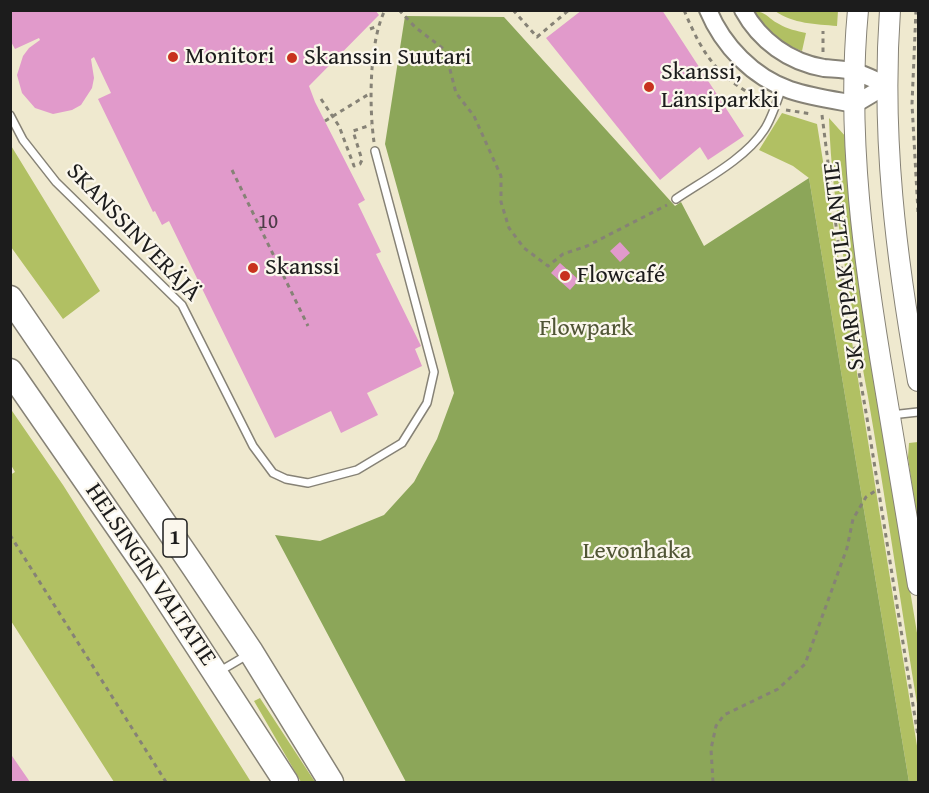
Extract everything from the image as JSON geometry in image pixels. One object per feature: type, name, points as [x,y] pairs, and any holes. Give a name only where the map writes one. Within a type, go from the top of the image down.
[{"type":"highway","name":"HELSINGIN VALTATIE","points":[[10,298],[251,652],[331,783]]},
{"type":"highway","name":"HELSINGIN VALTATIE","points":[[10,371],[152,576],[286,783]]},
{"type":"main road","name":"SKARPPAKULLANTIE","points":[[858,10],[855,104],[860,214],[866,272],[918,585]]},
{"type":"main road","points":[[890,10],[887,85],[888,155],[900,273],[918,381]]},
{"type":"street","points":[[708,10],[721,36],[743,61],[756,72],[783,87],[855,104],[887,85]]},
{"type":"street","points":[[743,10],[756,30],[788,56],[807,64],[855,72],[887,85]]},
{"type":"lane","points":[[676,199],[738,158],[753,144],[764,130],[783,87]]},
{"type":"lane","name":"SKANSSINVERÄJÄ","points":[[10,115],[23,140],[56,182],[182,305],[253,447],[273,473],[286,479],[308,483],[357,470],[402,443],[427,403],[434,372],[375,151]]},
{"type":"lane","points":[[890,415],[918,412]]},
{"type":"lane","points":[[216,674],[251,652]]},
{"type":"path","points":[[375,151],[370,93],[378,26],[385,10]]},
{"type":"path","points":[[399,10],[415,27],[445,50],[456,93],[474,116],[501,176],[501,202],[509,228],[524,248],[548,266],[563,254],[587,246],[676,199]]},
{"type":"path","points":[[513,10],[537,37],[569,10]]},
{"type":"path","points":[[916,10],[912,104],[918,212]]},
{"type":"path","points":[[370,29],[378,26]]},
{"type":"path","points":[[823,31],[823,48]]},
{"type":"path","points":[[325,121],[370,93]]},
{"type":"path","points":[[321,99],[339,126],[354,166],[360,164],[362,160],[353,131],[371,125]]},
{"type":"path","points":[[822,107],[843,281],[918,736]]},
{"type":"path","points":[[232,170],[308,326]]},
{"type":"path","points":[[713,783],[711,749],[716,726],[724,715],[778,689],[805,664],[847,548],[853,519],[866,497],[878,489]]},
{"type":"path","points":[[10,535],[166,783]]},
{"type":"path","points":[[10,544],[16,543]]},
{"type":"green space","points":[[749,11],[763,13],[782,26],[806,33],[802,51],[779,39]]},
{"type":"green space","points":[[775,11],[838,11],[837,26],[797,21]]},
{"type":"green space","name":"Levonhaka","points":[[405,16],[504,17],[675,206],[681,202],[704,246],[809,178],[909,782],[406,782],[275,535],[320,541],[384,515],[414,482],[437,439],[454,393],[385,144]]},
{"type":"green space","points":[[782,113],[817,124],[918,752],[918,782],[909,782],[809,178],[793,166],[759,150]]},
{"type":"green space","points":[[829,118],[846,137],[854,248],[918,639],[918,710],[875,436],[844,258],[834,188]]},
{"type":"green space","points":[[10,144],[100,291],[63,319],[11,247]]},
{"type":"green space","points":[[10,408],[63,485],[251,782],[114,782],[11,621],[10,475],[15,472],[11,465]]},
{"type":"green space","points":[[918,442],[918,530],[908,457],[909,443]]},
{"type":"green space","points":[[260,698],[315,782],[301,782],[254,701]]},
{"type":"building","points":[[10,10],[375,10],[379,15],[309,86],[365,200],[358,204],[381,252],[376,254],[421,346],[415,349],[422,366],[367,393],[378,415],[341,433],[331,411],[275,438],[169,221],[162,225],[155,211],[153,212],[98,99],[111,93],[94,57],[91,59],[94,78],[92,88],[81,105],[72,110],[53,114],[35,108],[22,93],[17,75],[23,56],[40,40],[39,38],[15,49],[10,40]]},
{"type":"building","name":"Skanssi, Länsiparkki","points":[[582,10],[662,10],[744,136],[708,160],[700,147],[660,180],[546,38]]},
{"type":"building","points":[[620,242],[630,253],[620,262],[610,251]]},
{"type":"building","name":"Flowcafé","points":[[560,263],[579,280],[570,290],[551,273]]},
{"type":"building","points":[[10,753],[30,782],[10,782]]},
{"type":"place","name":"Monitori","points":[[173,57]]},
{"type":"place","name":"Skanssin Suutari","points":[[292,58]]},
{"type":"place","name":"Skanssi, Länsiparkki","points":[[649,87]]},
{"type":"place","name":"Skanssi","points":[[253,268]]},
{"type":"place","name":"Flowcafé","points":[[565,276]]},
{"type":"park label","name":"Flowpark","points":[[586,329]]}]
